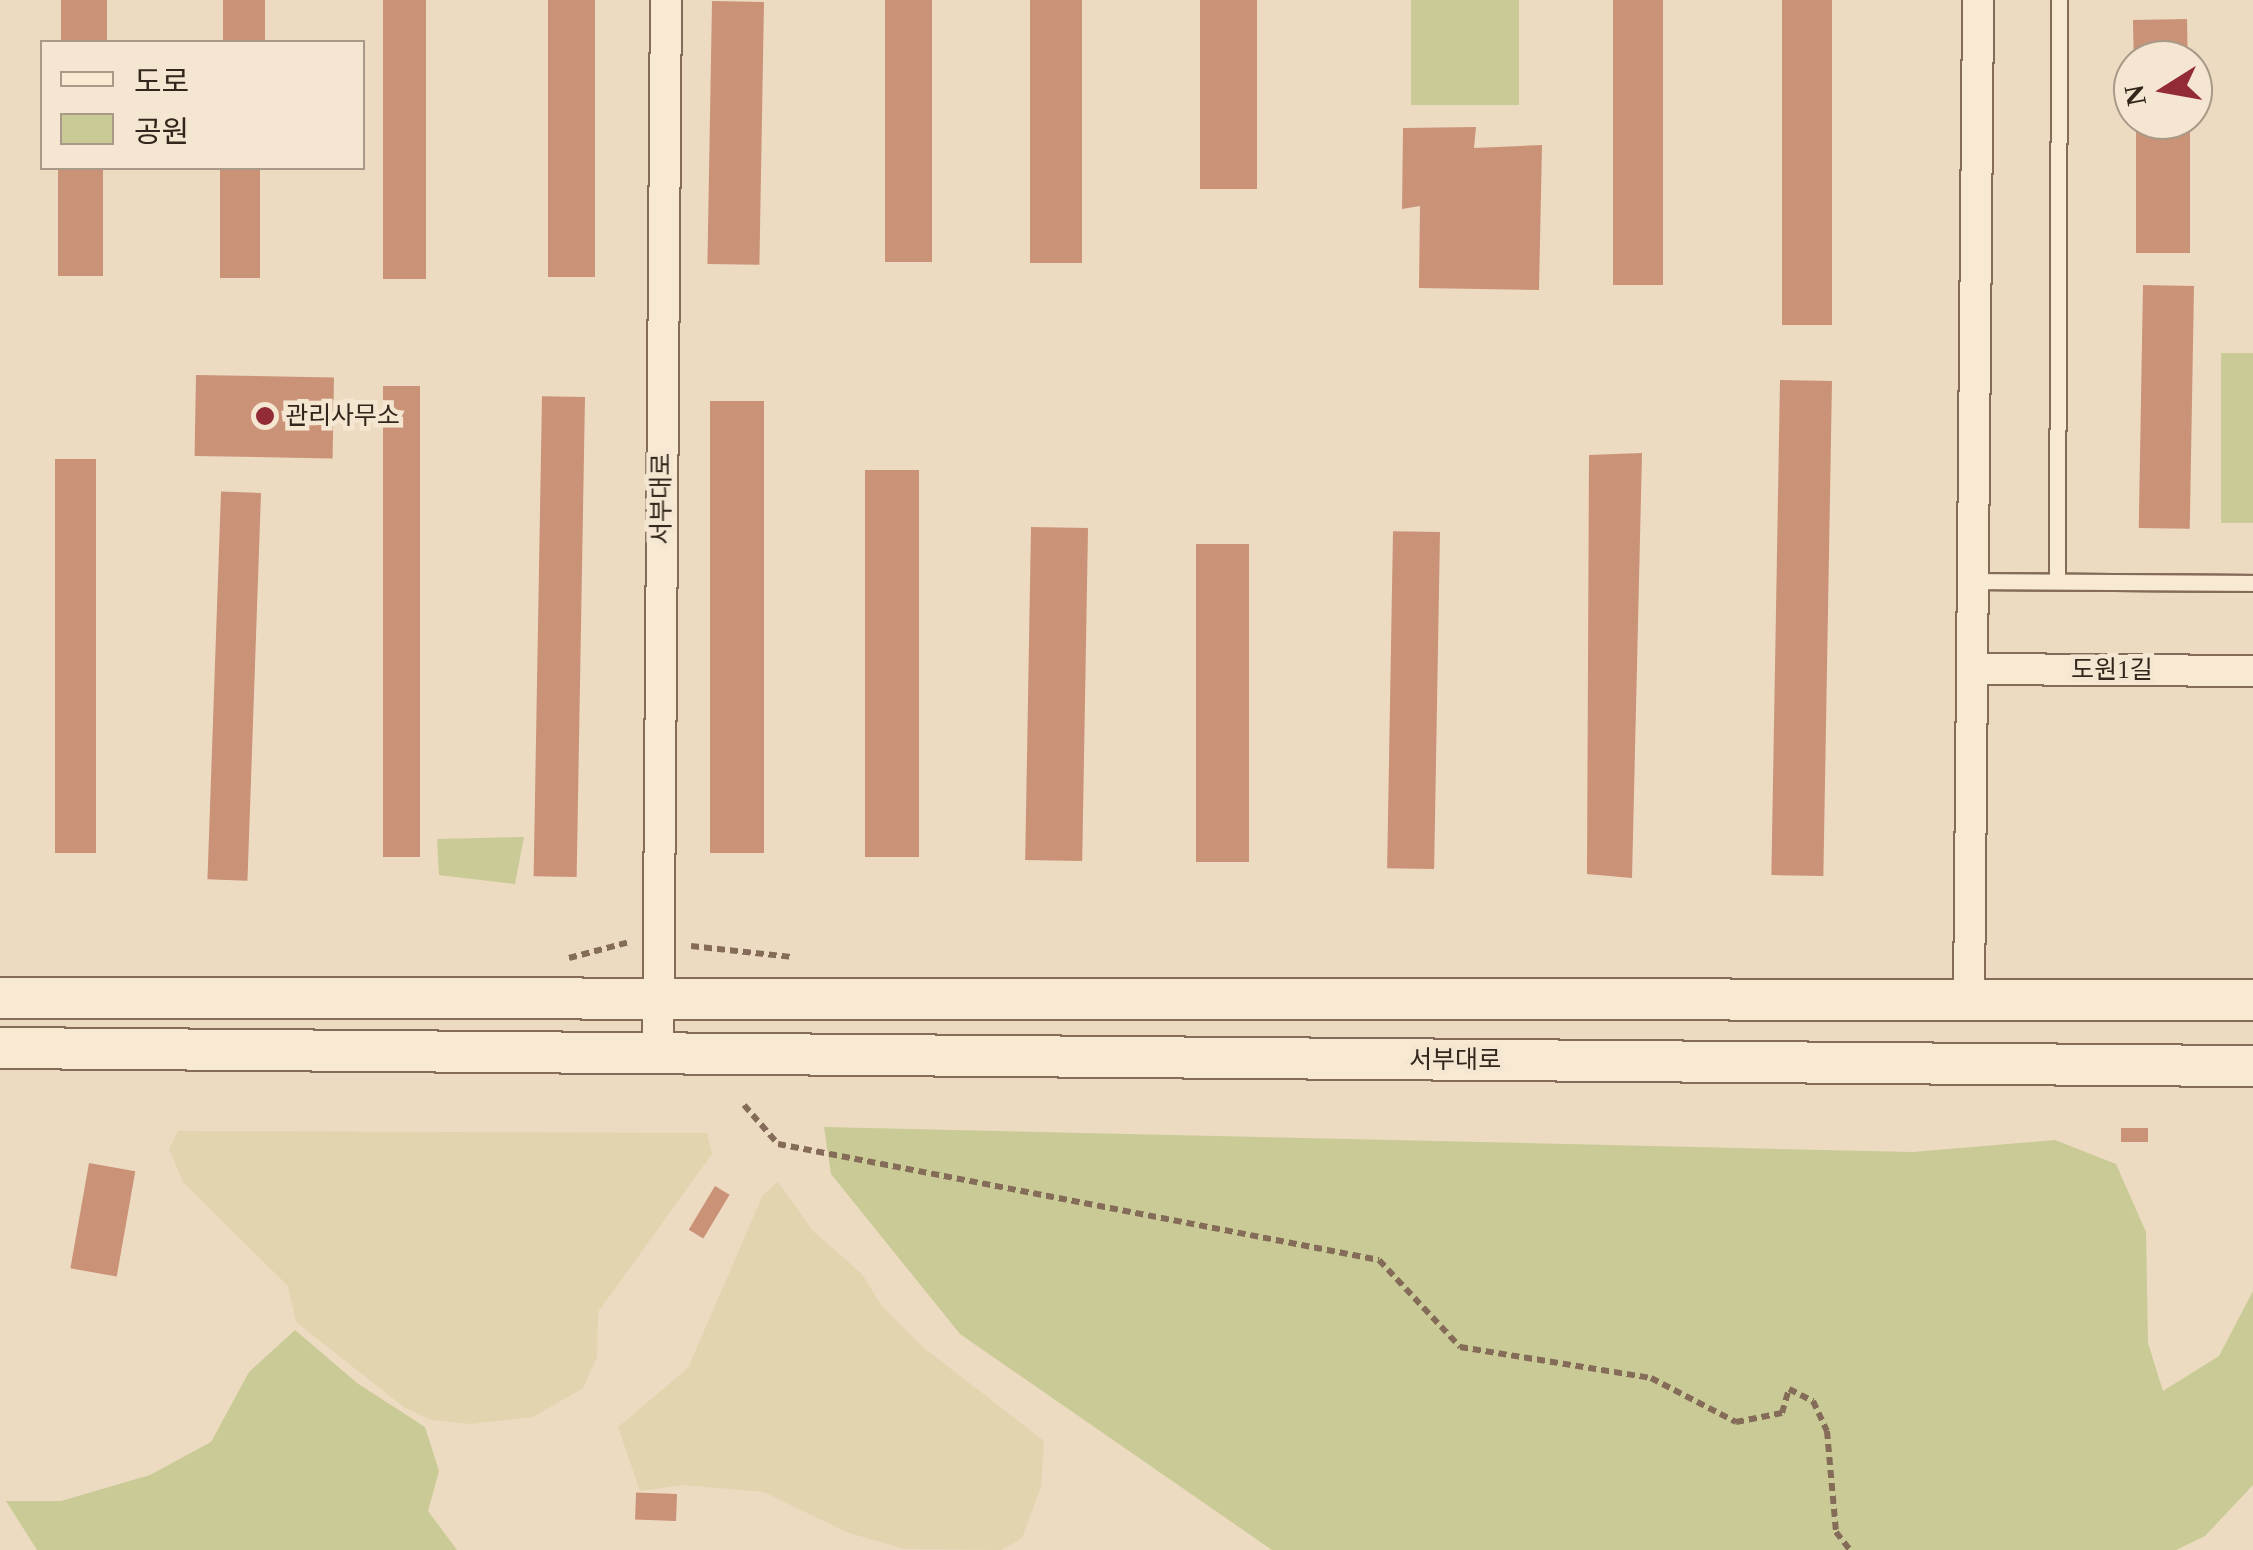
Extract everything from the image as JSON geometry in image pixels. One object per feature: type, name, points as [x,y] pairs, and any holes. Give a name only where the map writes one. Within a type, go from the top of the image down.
[{"type":"main road","points":[[0,998],[2253,1000]]},
{"type":"main road","name":"서부대로","points":[[0,1048],[2253,1066]]},
{"type":"street","name":"서부대로","points":[[658,1056],[666,0]]},
{"type":"street","points":[[1969,1000],[1978,0]]},
{"type":"street","name":"도원1길","points":[[1972,668],[2253,671]]},
{"type":"lane","points":[[2057,578],[2060,0]]},
{"type":"lane","points":[[1973,580],[2253,583]]},
{"type":"path","points":[[744,1105],[778,1144],[1379,1260],[1460,1348],[1650,1378],[1736,1422],[1782,1413],[1789,1390],[1813,1400],[1828,1431],[1836,1532],[1850,1550]]},
{"type":"shaded area","points":[[178,1131],[707,1133],[712,1154],[598,1312],[597,1357],[583,1388],[533,1417],[471,1424],[432,1420],[405,1408],[296,1322],[288,1286],[183,1182],[169,1149]]},
{"type":"shaded area","points":[[778,1182],[814,1232],[862,1274],[881,1305],[924,1348],[1044,1441],[1041,1487],[1022,1538],[1001,1550],[905,1549],[846,1532],[764,1492],[683,1485],[640,1491],[618,1427],[688,1368],[763,1195]]},
{"type":"green space","points":[[1411,0],[1519,0],[1519,105],[1411,105]]},
{"type":"green space","points":[[2221,353],[2253,353],[2253,523],[2221,523]]},
{"type":"green space","points":[[524,837],[515,884],[439,875],[437,839]]},
{"type":"green space","points":[[824,1127],[1913,1152],[2055,1140],[2116,1164],[2146,1232],[2148,1343],[2163,1391],[2219,1356],[2253,1291],[2253,1485],[2205,1536],[2176,1550],[1272,1550],[960,1334],[831,1174]]},
{"type":"green space","points":[[295,1330],[357,1383],[425,1427],[439,1471],[428,1511],[457,1550],[37,1550],[6,1501],[61,1501],[150,1475],[211,1442],[249,1372]]},
{"type":"building","points":[[61,0],[107,0],[107,40],[61,40]]},
{"type":"building","points":[[223,0],[265,0],[265,40],[223,40]]},
{"type":"building","points":[[383,0],[426,0],[426,279],[383,279]]},
{"type":"building","points":[[548,0],[595,0],[595,277],[548,277]]},
{"type":"building","points":[[885,0],[932,0],[932,262],[885,262]]},
{"type":"building","points":[[1030,0],[1082,0],[1082,263],[1030,263]]},
{"type":"building","points":[[1200,0],[1257,0],[1257,189],[1200,189]]},
{"type":"building","points":[[1613,0],[1663,0],[1663,285],[1613,285]]},
{"type":"building","points":[[1782,0],[1832,0],[1832,325],[1782,325]]},
{"type":"building","points":[[712,1],[764,2],[759,265],[707,264]]},
{"type":"building","points":[[2187,19],[2187,40],[2133,40],[2133,20]]},
{"type":"building","points":[[1476,127],[1474,148],[1542,145],[1539,290],[1419,288],[1420,206],[1402,209],[1403,128]]},
{"type":"building","points":[[2136,140],[2190,140],[2190,253],[2136,253]]},
{"type":"building","points":[[58,170],[103,170],[103,276],[58,276]]},
{"type":"building","points":[[220,170],[260,170],[260,278],[220,278]]},
{"type":"building","points":[[2143,285],[2194,286],[2190,529],[2139,528]]},
{"type":"building","name":"관리사무소","points":[[196,375],[334,377],[333,458],[195,456]]},
{"type":"building","points":[[1780,380],[1832,381],[1823,876],[1771,875]]},
{"type":"building","points":[[383,386],[420,386],[420,857],[383,857]]},
{"type":"building","points":[[542,396],[585,397],[577,877],[534,876]]},
{"type":"building","points":[[710,401],[764,401],[764,853],[710,853]]},
{"type":"building","points":[[1642,453],[1632,878],[1587,874],[1589,455]]},
{"type":"building","points":[[55,459],[96,459],[96,853],[55,853]]},
{"type":"building","points":[[865,470],[919,470],[919,857],[865,857]]},
{"type":"building","points":[[221,492],[261,493],[247,881],[207,879]]},
{"type":"building","points":[[1031,527],[1088,528],[1082,861],[1025,860]]},
{"type":"building","points":[[1393,531],[1440,532],[1434,869],[1387,868]]},
{"type":"building","points":[[1196,544],[1249,544],[1249,862],[1196,862]]},
{"type":"building","points":[[2121,1128],[2148,1128],[2148,1142],[2121,1142]]},
{"type":"building","points":[[89,1163],[135,1171],[117,1277],[70,1268]]},
{"type":"building","points":[[715,1186],[730,1195],[703,1238],[689,1230]]},
{"type":"building","points":[[636,1493],[677,1494],[676,1521],[635,1520]]},
{"type":"place","name":"관리사무소","points":[[265,416]]}]
